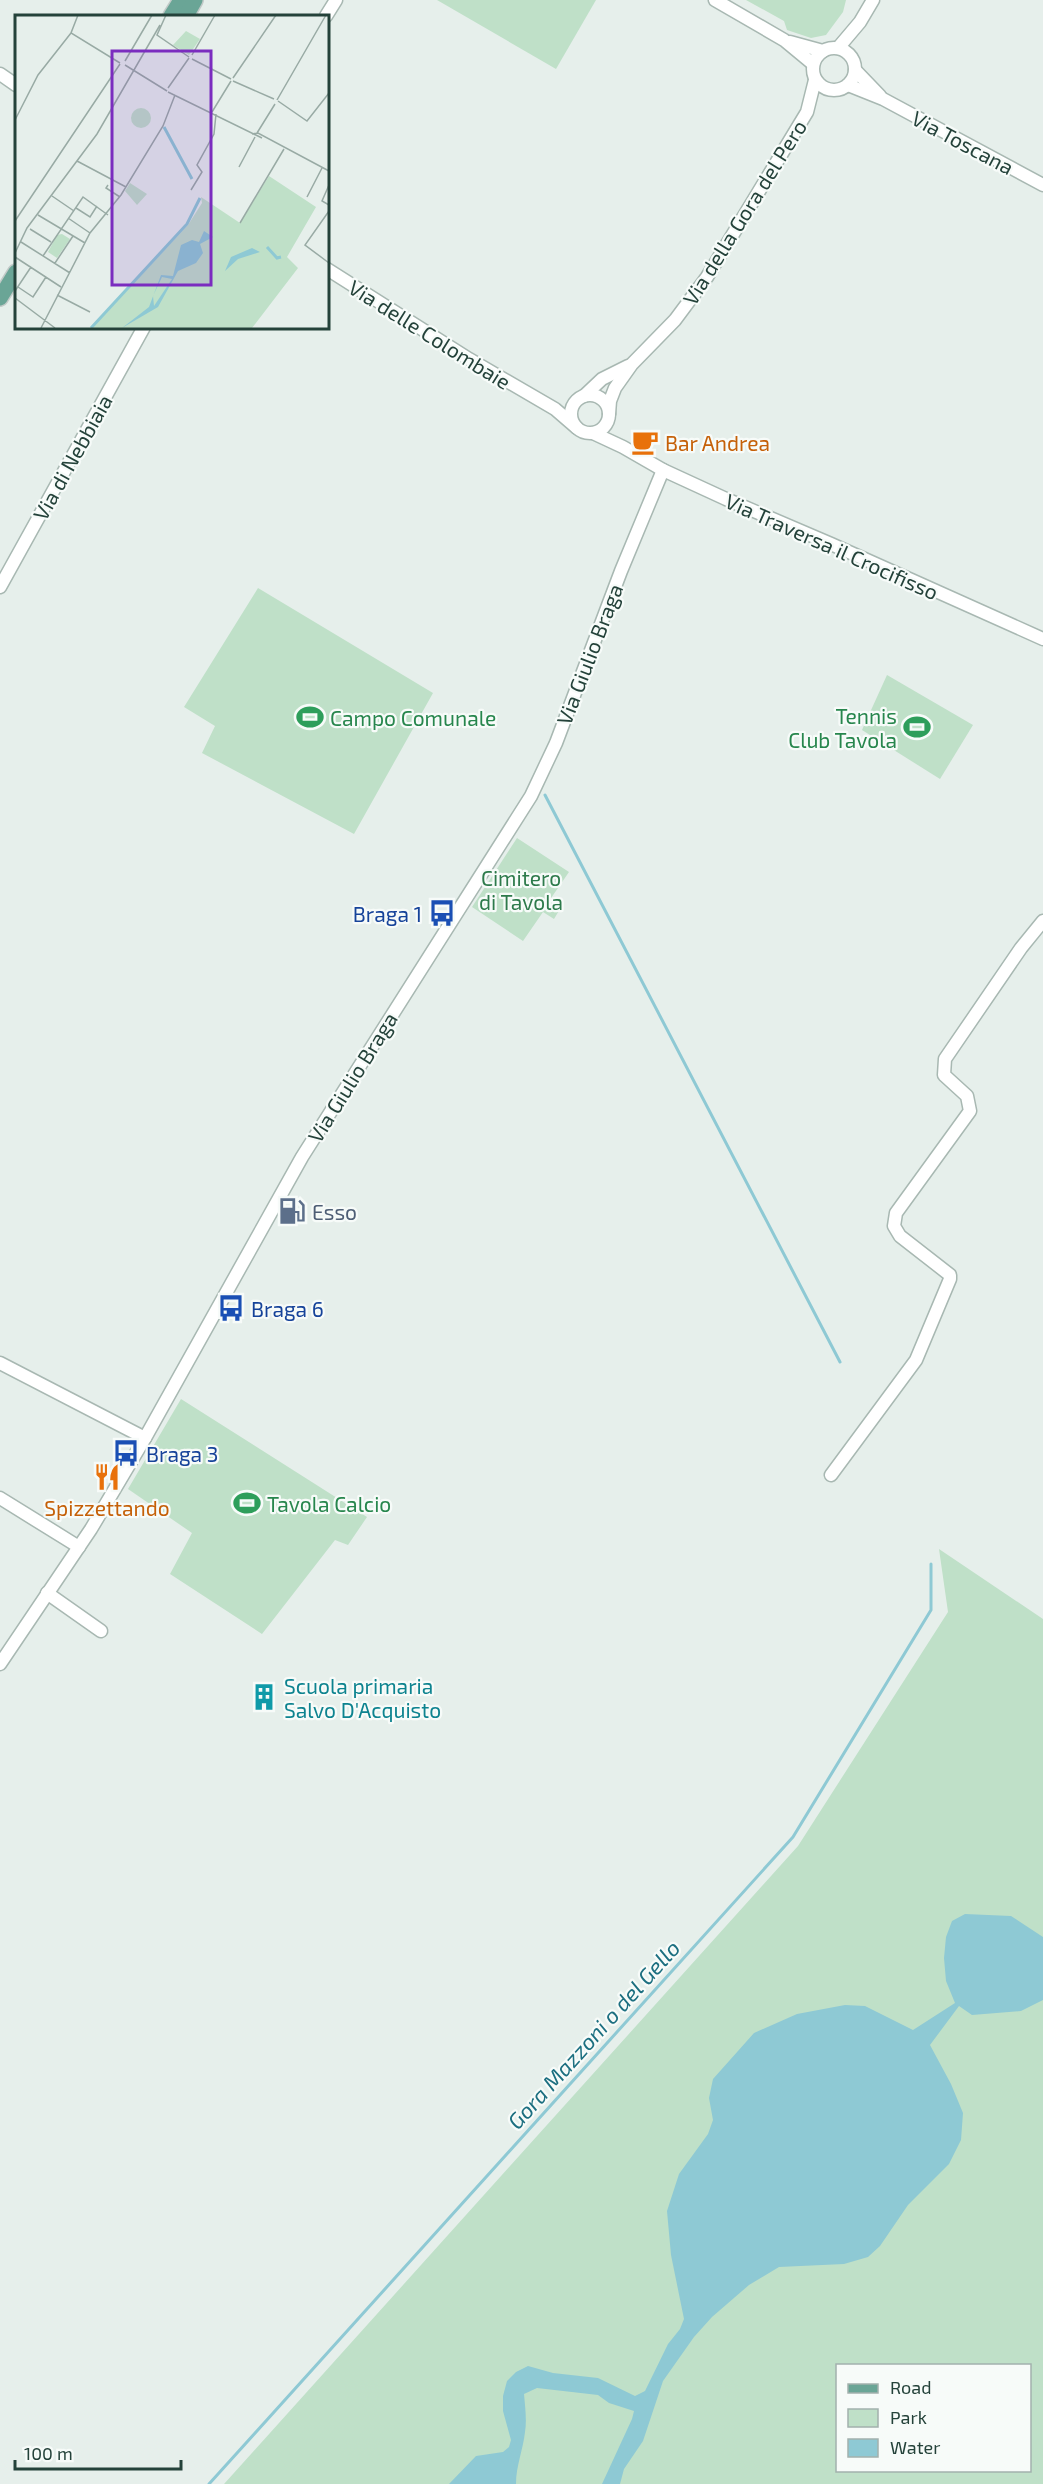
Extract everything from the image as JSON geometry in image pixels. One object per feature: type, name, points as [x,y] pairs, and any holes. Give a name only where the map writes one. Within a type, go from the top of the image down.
[{"type":"main road","points":[[172,15],[181,0]]},
{"type":"main road","points":[[187,15],[195,0]]},
{"type":"main road","points":[[0,298],[15,274]]},
{"type":"street","points":[[327,15],[336,0]]},
{"type":"street","points":[[715,0],[783,40],[813,64],[815,80],[831,90],[848,85],[853,80],[855,70],[851,56],[860,22]]},
{"type":"street","points":[[783,40],[823,51],[838,48],[860,22],[873,0]]},
{"type":"street","points":[[838,48],[851,56]]},
{"type":"street","points":[[813,64],[823,51]]},
{"type":"street","name":"Via Toscana","points":[[855,70],[882,99]]},
{"type":"street","points":[[0,74],[15,84]]},
{"type":"street","name":"Via della Gora del Pero","points":[[807,112],[815,80]]},
{"type":"street","name":"Via Toscana","points":[[848,85],[882,99],[1043,185]]},
{"type":"street","name":"Via della Gora del Pero","points":[[608,419],[610,401],[615,388],[632,364],[675,320],[708,277],[807,112],[831,90]]},
{"type":"street","name":"Via delle Colombaie","points":[[328,270],[437,339],[555,409],[577,428]]},
{"type":"street","name":"Via di Nebbiaia","points":[[0,587],[143,328]]},
{"type":"street","name":"Via della Gora del Pero","points":[[581,398],[602,379],[632,364]]},
{"type":"street","points":[[596,396],[608,408],[608,419],[594,433],[582,431],[577,428],[572,412],[581,398],[596,396]]},
{"type":"street","name":"Via delle Colombaie","points":[[534,398],[565,402],[581,398]]},
{"type":"street","name":"Via Traversa il Crocifisso","points":[[608,419],[612,434],[623,447]]},
{"type":"street","name":"Via Traversa il Crocifisso","points":[[594,433],[663,470],[1042,637]]},
{"type":"street","name":"Via Giulio Braga","points":[[0,1664],[79,1547],[145,1438],[302,1157],[531,796],[556,743],[621,571],[663,470]]},
{"type":"street","points":[[831,1475],[916,1360],[950,1280],[950,1275],[900,1236],[894,1226],[896,1213],[970,1111],[967,1096],[944,1074],[945,1059],[1021,948],[1043,921]]},
{"type":"street","points":[[0,1363],[145,1438]]},
{"type":"street","points":[[0,1498],[79,1547]]},
{"type":"street","points":[[47,1593],[101,1631]]},
{"type":"green space","points":[[437,0],[596,0],[556,69]]},
{"type":"green space","points":[[746,0],[846,0],[843,12],[826,35],[811,38],[787,30],[784,21]]},
{"type":"green space","name":"Campo Comunale","points":[[258,588],[433,693],[354,834],[202,753],[215,726],[184,707]]},
{"type":"green space","name":"Tennis Club Tavola","points":[[887,675],[973,725],[940,779],[862,730]]},
{"type":"green space","name":"Cimitero di Tavola","points":[[517,838],[569,872],[549,901],[560,909],[554,919],[543,912],[523,941],[472,907]]},
{"type":"green space","name":"Tavola Calcio","points":[[181,1399],[367,1517],[348,1545],[335,1540],[262,1634],[170,1574],[192,1533],[128,1489]]},
{"type":"green space","points":[[939,1549],[1043,1619],[1043,2484],[224,2484],[798,1846],[948,1612]]},
{"type":"water","points":[[965,1914],[1011,1916],[1043,1937],[1043,2000],[1021,2011],[972,2015],[959,2006],[930,2045],[951,2084],[963,2113],[961,2140],[949,2164],[908,2205],[880,2246],[868,2257],[844,2264],[779,2267],[749,2285],[712,2317],[694,2337],[663,2381],[643,2441],[624,2469],[620,2484],[602,2484],[634,2411],[609,2403],[598,2395],[537,2388],[524,2394],[526,2427],[516,2484],[449,2484],[476,2456],[503,2452],[509,2447],[511,2440],[503,2411],[503,2396],[507,2381],[516,2372],[528,2366],[553,2373],[598,2378],[635,2396],[645,2391],[668,2344],[680,2329],[684,2319],[671,2255],[667,2211],[679,2174],[708,2134],[713,2120],[709,2098],[713,2079],[754,2033],[797,2014],[845,2005],[865,2006],[913,2030],[955,2003],[946,1981],[944,1958],[946,1937],[952,1921]]},
{"type":"waterway","points":[[545,795],[840,1362]]},
{"type":"waterway","name":"Gora Mazzoni o del Gello","points":[[209,2484],[793,1837],[931,1610],[931,1564]]},
{"type":"place","name":"Bar Andrea","points":[[645,442]]},
{"type":"place","name":"Campo Comunale","points":[[310,717]]},
{"type":"place","name":"Tennis Club Tavola","points":[[917,727]]},
{"type":"place","name":"Braga 1","points":[[442,913]]},
{"type":"place","name":"Esso","points":[[292,1211]]},
{"type":"place","name":"Braga 6","points":[[231,1308]]},
{"type":"place","name":"Braga 3","points":[[126,1453]]},
{"type":"place","name":"Spizzettando","points":[[107,1477]]},
{"type":"place","name":"Tavola Calcio","points":[[247,1503]]},
{"type":"place","name":"Scuola primaria Salvo D'Acquisto","points":[[264,1697]]}]
